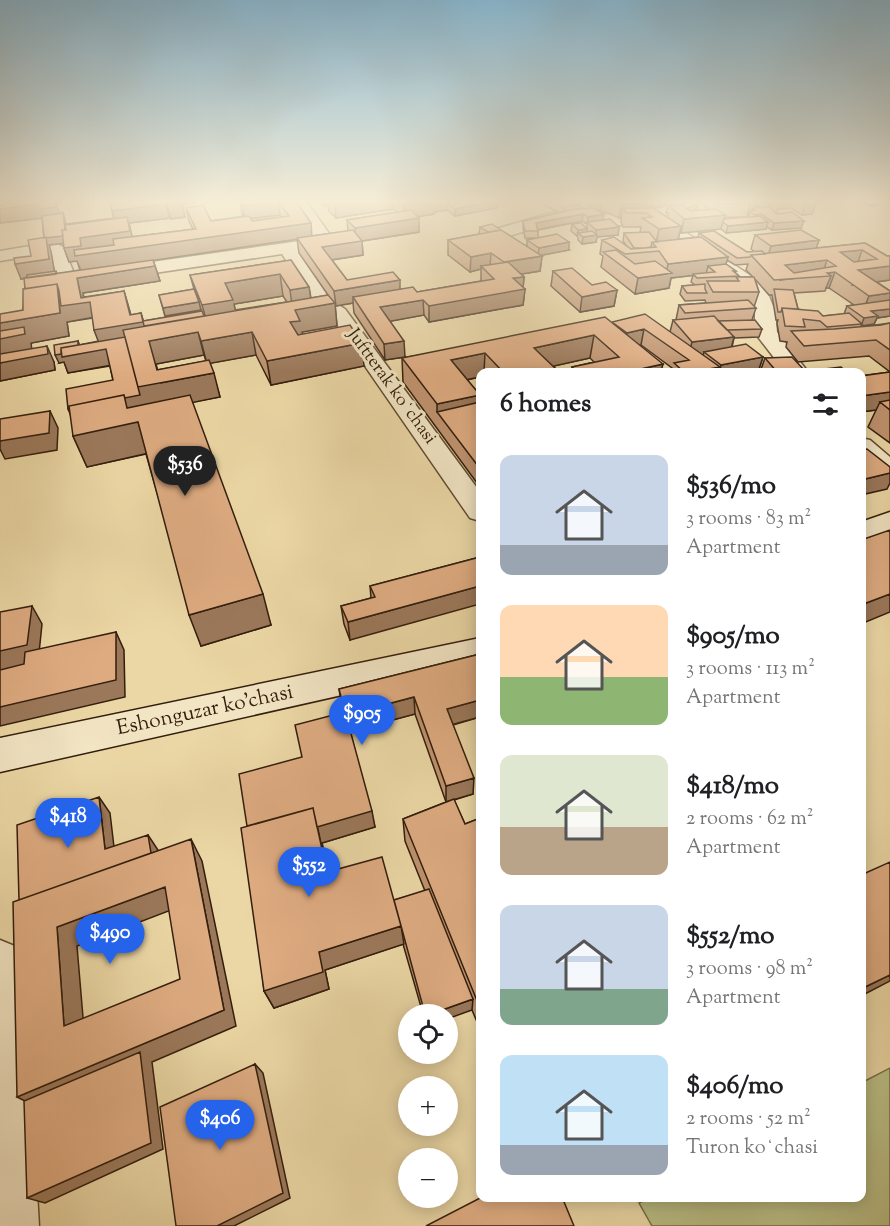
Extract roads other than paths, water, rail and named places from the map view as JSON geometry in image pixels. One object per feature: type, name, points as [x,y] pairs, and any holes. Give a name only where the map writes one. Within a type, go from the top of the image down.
[{"type":"street","points":[[58,258],[67,280],[216,258]]},
{"type":"street","name":"Juftterak koʻchasi","points":[[293,258],[325,305],[338,313],[476,506]]},
{"type":"street","points":[[713,258],[747,282],[759,296],[765,311],[766,333],[794,368]]},
{"type":"street","points":[[304,319],[361,310]]},
{"type":"street","points":[[866,450],[890,471]]},
{"type":"street","points":[[866,532],[890,521]]},
{"type":"street","name":"Eshonguzar ko'chasi","points":[[0,755],[476,652]]},
{"type":"street","points":[[0,964],[10,1226]]}]
